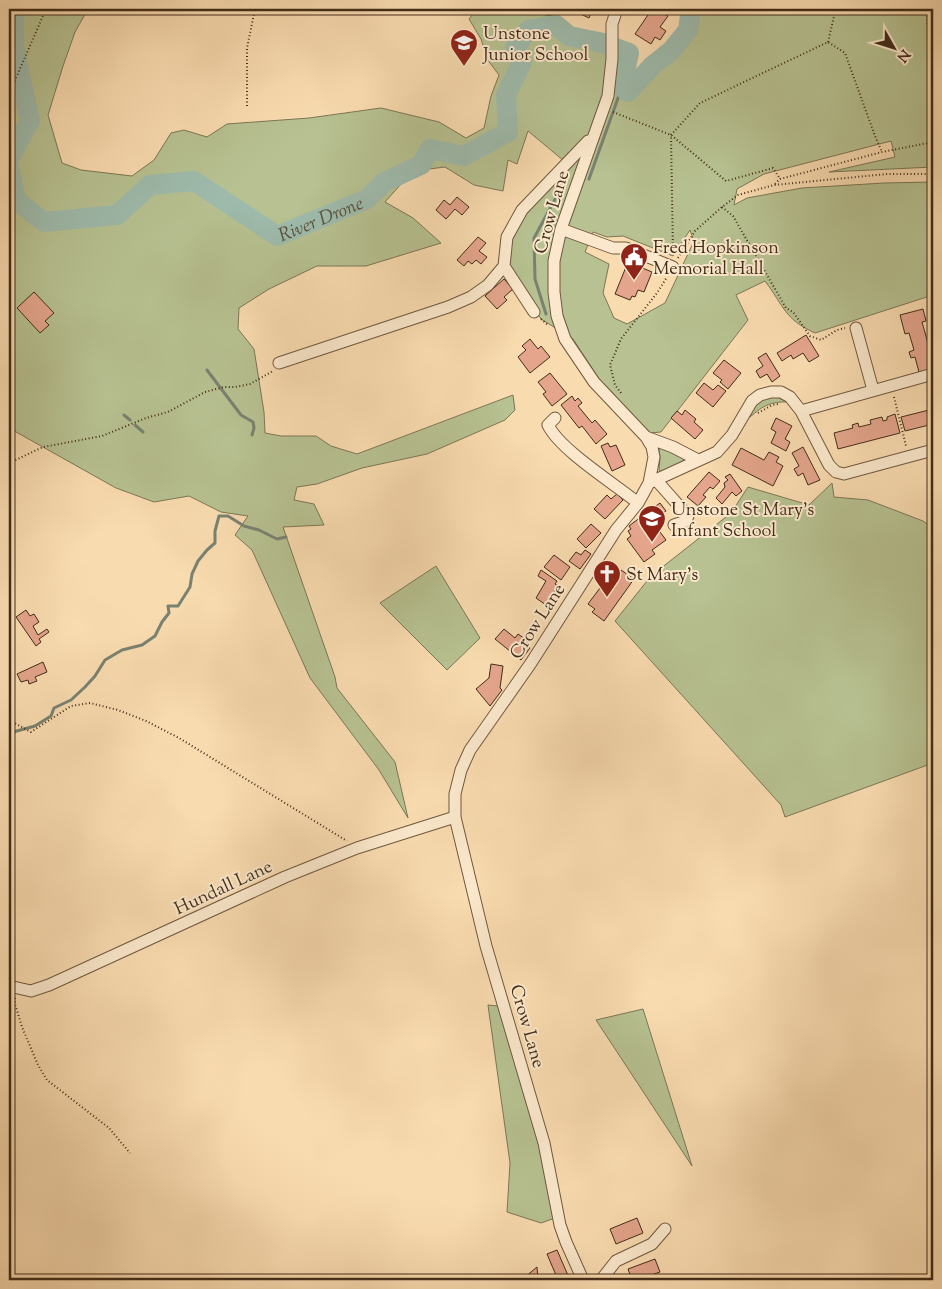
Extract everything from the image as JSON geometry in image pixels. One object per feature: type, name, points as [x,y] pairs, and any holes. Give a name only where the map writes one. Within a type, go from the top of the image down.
[{"type":"street","name":"Crow Lane","points":[[583,1280],[560,1225],[544,1143],[486,946],[455,817],[455,794],[460,770],[470,750],[531,663],[616,530],[653,482],[654,457],[652,446],[646,437],[594,382],[565,339],[557,316],[554,292],[554,261],[561,229],[608,96],[612,59],[612,24],[618,9]]},
{"type":"street","points":[[279,364],[448,307],[471,297],[488,285],[504,266],[508,237],[522,210],[593,136]]},
{"type":"street","points":[[561,229],[613,248],[626,248],[673,267]]},
{"type":"street","points":[[504,266],[534,312]]},
{"type":"street","points":[[856,328],[873,390]]},
{"type":"street","points":[[801,411],[933,374]]},
{"type":"street","points":[[674,525],[686,521],[688,516],[653,482],[717,452],[732,435],[745,410],[760,395],[781,392],[790,397],[801,411],[829,465],[836,472],[844,474],[933,450]]},
{"type":"street","points":[[555,418],[548,425],[557,437],[582,460],[638,503]]},
{"type":"street","points":[[646,437],[673,447],[698,460]]},
{"type":"street","name":"Hundall Lane","points":[[12,987],[32,991],[49,985],[285,877],[357,848],[455,817]]},
{"type":"street","points":[[601,1280],[616,1261],[652,1244],[665,1230]]},
{"type":"path","points":[[9,94],[46,9]]},
{"type":"path","points":[[247,106],[247,48],[255,9]]},
{"type":"path","points":[[828,42],[835,12],[850,9]]},
{"type":"path","points":[[774,185],[780,180],[882,152],[932,142],[927,9]]},
{"type":"path","points":[[673,267],[671,135],[700,104],[828,42]]},
{"type":"path","points":[[828,42],[845,53],[882,152]]},
{"type":"path","points":[[604,109],[671,135],[726,181],[773,168],[780,180]]},
{"type":"path","points":[[625,400],[616,385],[610,365],[621,339],[657,293],[695,231],[738,195],[774,185],[887,174],[933,174]]},
{"type":"path","points":[[722,207],[733,216],[786,308],[794,312],[810,336],[821,340],[837,330],[851,327],[856,328]]},
{"type":"path","points":[[9,462],[43,447],[102,436],[146,418],[168,412],[206,392],[224,387],[250,384],[272,373],[279,364]]},
{"type":"path","points":[[891,385],[908,456]]},
{"type":"path","points":[[755,416],[772,404],[784,403]]},
{"type":"path","points":[[9,720],[31,732],[71,706],[90,703],[118,710],[146,721],[179,738],[357,848]]},
{"type":"path","points":[[12,987],[22,1026],[38,1065],[47,1080],[109,1128],[130,1153]]},
{"type":"green space","points":[[9,9],[88,9],[75,32],[48,115],[62,163],[81,170],[132,176],[154,160],[171,133],[184,130],[207,137],[227,124],[309,118],[381,108],[439,122],[466,138],[484,128],[491,96],[499,75],[487,59],[481,39],[469,19],[477,9],[506,9],[553,16],[604,46],[619,90],[628,94],[672,52],[690,31],[693,9],[933,9],[933,167],[829,172],[895,157],[891,141],[764,174],[737,189],[734,205],[747,198],[802,188],[933,182],[933,295],[815,333],[791,317],[765,281],[736,295],[748,320],[661,432],[650,433],[599,379],[573,339],[541,319],[504,260],[523,212],[570,166],[528,131],[517,164],[508,160],[503,191],[474,185],[445,167],[429,169],[402,183],[385,202],[413,218],[441,243],[366,266],[317,266],[269,289],[239,308],[238,329],[254,349],[264,412],[265,433],[281,436],[316,436],[331,446],[357,454],[513,395],[515,410],[505,420],[427,454],[362,468],[317,484],[297,487],[294,500],[314,504],[324,525],[283,527],[335,677],[337,688],[395,762],[408,818],[379,770],[310,678],[252,550],[235,535],[248,516],[221,512],[189,496],[154,502],[116,488],[9,428]],"holes":[[[690,230],[694,241],[665,303],[627,324],[614,318],[603,293],[609,264],[585,252],[593,232],[607,237],[623,236],[673,256]]]},
{"type":"green space","points":[[763,397],[777,397],[789,402],[769,404],[744,422],[755,404]]},
{"type":"green space","points":[[661,445],[684,458],[683,461],[662,472],[659,470],[659,449]]},
{"type":"green space","points":[[832,483],[834,497],[868,500],[923,521],[933,528],[933,763],[785,817],[781,805],[615,621],[651,576],[731,513],[748,487],[809,505]]},
{"type":"green space","points":[[436,566],[480,638],[447,670],[380,603]]},
{"type":"green space","points":[[488,1005],[498,1006],[526,1089],[555,1218],[541,1223],[507,1212],[510,1163]]},
{"type":"green space","points":[[643,1009],[692,1166],[596,1020]]},
{"type":"building","points":[[573,9],[593,9],[589,18]]},
{"type":"building","points":[[652,9],[657,9],[668,16],[660,27],[666,31],[660,40],[655,37],[651,44],[635,34]]},
{"type":"building","points":[[457,197],[469,207],[462,215],[455,209],[446,219],[436,210],[444,200],[450,205]]},
{"type":"building","points":[[478,237],[486,243],[479,251],[487,257],[481,264],[476,260],[472,264],[468,261],[464,266],[457,260]]},
{"type":"building","name":"Fred Hopkinson Memorial Hall","points":[[628,262],[652,272],[644,292],[638,290],[635,297],[632,296],[630,300],[615,294]]},
{"type":"building","points":[[504,279],[513,289],[504,297],[507,300],[497,309],[485,296]]},
{"type":"building","points":[[34,292],[54,313],[45,321],[49,325],[40,333],[17,308]]},
{"type":"building","points":[[923,309],[926,321],[922,322],[929,347],[933,346],[933,352],[931,352],[933,372],[920,376],[915,357],[911,358],[909,352],[914,350],[909,333],[905,334],[900,315]]},
{"type":"building","points":[[806,335],[819,356],[809,362],[803,353],[793,359],[791,355],[782,361],[777,353]]},
{"type":"building","points":[[530,339],[538,349],[541,346],[550,357],[530,373],[518,357],[526,350],[522,346]]},
{"type":"building","points":[[766,353],[780,376],[772,382],[767,374],[760,378],[756,371],[763,366],[758,358]]},
{"type":"building","points":[[724,360],[741,373],[728,389],[720,382],[722,380],[713,373]]},
{"type":"building","points":[[550,373],[567,394],[552,406],[543,394],[546,392],[538,382]]},
{"type":"building","points":[[704,383],[713,390],[718,385],[726,391],[713,407],[696,393]]},
{"type":"building","points":[[572,396],[575,401],[578,398],[582,403],[578,406],[592,423],[595,420],[607,434],[596,444],[582,426],[579,428],[561,405]]},
{"type":"building","points":[[933,409],[933,424],[905,431],[901,417]]},
{"type":"building","points":[[685,410],[696,419],[694,422],[703,430],[695,439],[671,418],[677,411],[682,415]]},
{"type":"building","points":[[895,414],[900,433],[838,449],[834,433],[853,428],[852,425],[858,423],[859,427],[871,424],[870,420],[882,417],[883,421],[887,420],[887,417]]},
{"type":"building","points":[[776,418],[792,426],[785,439],[790,442],[786,451],[771,443],[776,432],[771,429]]},
{"type":"building","points":[[608,443],[610,447],[616,445],[625,465],[612,471],[601,446]]},
{"type":"building","points":[[803,447],[820,480],[808,485],[803,473],[798,476],[794,469],[799,466],[792,453]]},
{"type":"building","points":[[741,448],[764,460],[769,452],[779,457],[776,462],[783,466],[773,486],[732,465]]},
{"type":"building","points":[[709,472],[720,481],[713,489],[710,487],[703,495],[706,497],[698,506],[687,497]]},
{"type":"building","points":[[730,474],[742,491],[736,496],[732,492],[722,504],[716,498],[725,487],[724,483],[728,480],[725,477]]},
{"type":"building","points":[[617,494],[623,500],[605,519],[594,509],[607,495],[611,499]]},
{"type":"building","points":[[660,503],[666,511],[654,523],[646,513]]},
{"type":"building","points":[[646,513],[666,540],[652,550],[655,554],[644,562],[627,539],[631,536],[628,531],[631,529],[629,526]]},
{"type":"building","points":[[591,524],[601,533],[586,548],[577,539]]},
{"type":"building","points":[[585,550],[591,554],[580,569],[569,561],[576,552],[581,555]]},
{"type":"building","points":[[554,555],[570,567],[561,580],[544,567]]},
{"type":"building","points":[[541,570],[557,581],[555,584],[558,586],[546,605],[536,598],[546,581],[538,576]]},
{"type":"building","name":"St Mary's","points":[[621,570],[634,579],[604,621],[592,612],[595,609],[588,604],[600,588],[605,591]]},
{"type":"building","points":[[26,610],[30,616],[34,614],[39,622],[33,626],[38,635],[47,629],[49,632],[39,639],[41,642],[36,646],[16,617]]},
{"type":"building","points":[[504,629],[515,638],[518,634],[528,641],[525,645],[530,648],[521,660],[495,639]]},
{"type":"building","points":[[43,662],[47,672],[35,677],[37,681],[29,684],[28,680],[21,682],[17,674]]},
{"type":"building","points":[[491,664],[503,666],[500,688],[502,690],[490,706],[476,689],[489,678]]},
{"type":"building","points":[[637,1218],[643,1233],[616,1244],[610,1229]]},
{"type":"building","points":[[557,1250],[570,1280],[558,1280],[547,1254]]},
{"type":"building","points":[[655,1259],[660,1272],[632,1280],[628,1269]]},
{"type":"building","points":[[537,1267],[538,1280],[526,1280],[525,1277]]},
{"type":"waterway","name":"River Drone","points":[[9,159],[30,121],[14,47],[14,9]]},
{"type":"waterway","name":"River Drone","points":[[9,167],[16,200],[44,222],[117,215],[150,185],[194,181],[277,236],[367,199],[384,182],[421,165],[430,149],[464,156],[508,132],[506,95],[522,62],[515,48],[528,30],[556,25],[569,36],[599,42],[629,53],[622,87],[628,92],[652,66],[672,50],[688,30],[691,9]]},
{"type":"waterway","points":[[589,179],[622,87]]},
{"type":"waterway","points":[[546,314],[535,279],[534,238],[559,192]]},
{"type":"waterway","points":[[207,370],[241,415],[253,422],[252,435]]},
{"type":"waterway","points":[[124,415],[130,420]]},
{"type":"waterway","points":[[135,425],[143,432]]},
{"type":"waterway","points":[[9,736],[13,732],[35,726],[51,716],[54,708],[71,700],[85,687],[105,660],[122,650],[142,645],[155,636],[169,613],[168,606],[178,606],[190,587],[192,574],[198,561],[215,543],[215,531],[219,516],[228,516],[244,526],[259,530],[277,539],[286,537]]},
{"type":"place","name":"Unstone Junior School","points":[[464,67]]},
{"type":"place","name":"Fred Hopkinson Memorial Hall","points":[[634,281]]},
{"type":"place","name":"Unstone St Mary's Infant School","points":[[652,543]]},
{"type":"place","name":"St Mary's","points":[[607,598]]}]
